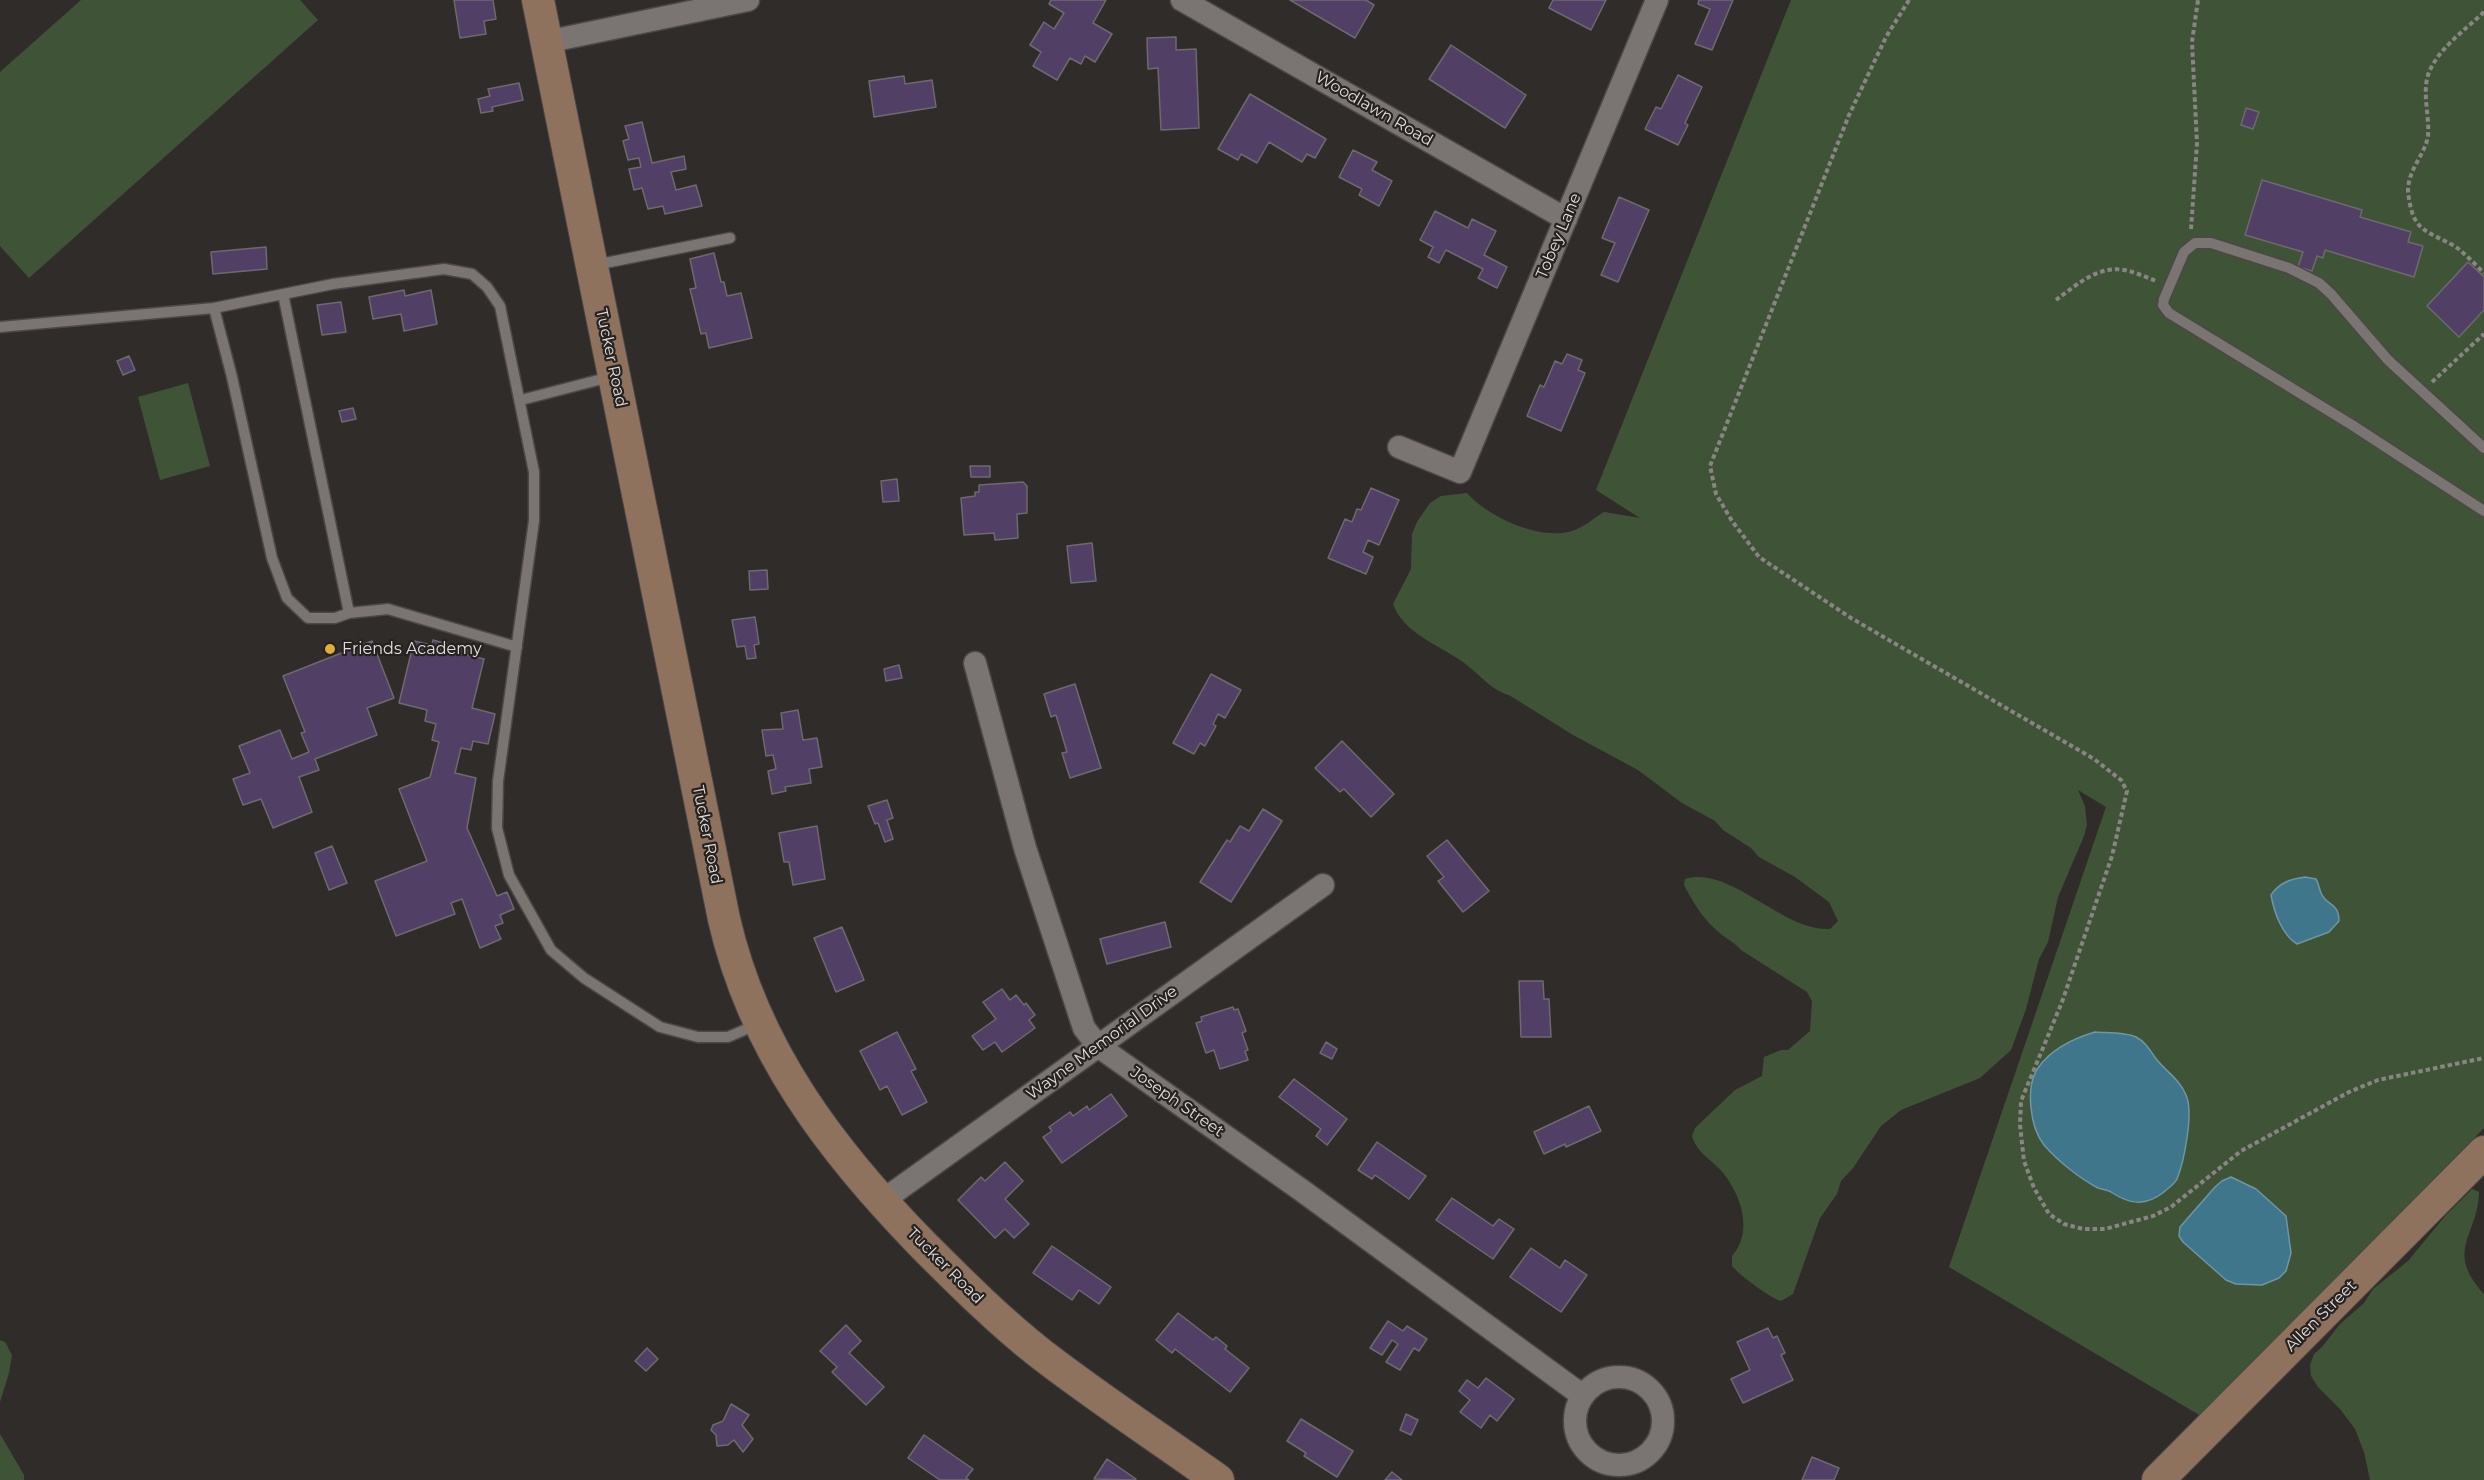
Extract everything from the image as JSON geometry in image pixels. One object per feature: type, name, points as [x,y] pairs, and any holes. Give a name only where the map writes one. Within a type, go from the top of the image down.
[{"type":"main road","name":"Tucker Road","points":[[538,0],[724,919],[738,972],[759,1024],[774,1054],[823,1130],[882,1201],[969,1291],[1019,1336],[1072,1377],[1218,1480]]},
{"type":"main road","name":"Allen Street","points":[[2157,1480],[2484,1152]]},
{"type":"street","points":[[546,42],[748,0]]},
{"type":"street","name":"Woodlawn Road","points":[[1182,0],[1566,219]]},
{"type":"street","name":"Tobey Lane","points":[[1399,447],[1460,471],[1657,0]]},
{"type":"street","name":"Joseph Street","points":[[975,663],[1029,859],[1084,1028],[1098,1046],[1304,1192],[1583,1396]]},
{"type":"street","name":"Wayne Memorial Drive","points":[[882,1201],[1323,885]]},
{"type":"lane","points":[[592,266],[730,238]]},
{"type":"lane","points":[[2484,448],[2388,360],[2319,283],[2289,268],[2211,243],[2195,243],[2184,252],[2163,304],[2169,313],[2352,425],[2484,511]]},
{"type":"lane","points":[[0,327],[214,308],[333,284],[444,269],[472,273],[487,286],[500,306],[534,472],[534,521],[498,781],[497,828],[509,875],[551,950],[584,978],[660,1027],[698,1037],[728,1037],[759,1024]]},
{"type":"lane","points":[[283,294],[349,613]]},
{"type":"lane","points":[[214,308],[232,377],[272,558],[286,598],[308,618],[335,618],[349,613],[388,609],[517,647]]},
{"type":"lane","points":[[521,400],[613,376]]},
{"type":"path","points":[[1909,0],[1886,37],[1849,115],[1710,466],[1716,494],[1732,521],[1759,557],[1851,618],[2094,759],[2121,780],[2127,791],[2112,856],[2078,957],[2021,1101],[2020,1125],[2024,1161],[2034,1188],[2049,1214],[2064,1224],[2083,1229],[2105,1228],[2153,1216],[2171,1207],[2241,1151],[2349,1092],[2378,1080],[2484,1058]]},
{"type":"path","points":[[2195,243],[2190,227],[2197,144],[2192,42],[2198,0]]},
{"type":"path","points":[[2484,12],[2450,44],[2432,65],[2428,74],[2426,83],[2428,137],[2414,167],[2408,189],[2411,210],[2417,223],[2425,231],[2441,237],[2461,250],[2484,273]]},
{"type":"path","points":[[2056,300],[2083,280],[2100,272],[2114,270],[2124,270],[2169,286]]},
{"type":"path","points":[[2422,391],[2484,334]]},
{"type":"green space","points":[[81,0],[300,0],[318,20],[29,278],[0,246],[0,72]]},
{"type":"green space","points":[[1791,0],[2484,0],[2484,1128],[2201,1416],[1949,1267],[2106,807],[2078,790],[2085,806],[2087,825],[2058,897],[2048,942],[2039,959],[2026,1009],[2011,1050],[1980,1078],[1901,1110],[1881,1126],[1853,1168],[1841,1181],[1837,1194],[1820,1218],[1793,1294],[1781,1301],[1756,1286],[1732,1266],[1732,1256],[1742,1237],[1743,1215],[1740,1204],[1724,1174],[1701,1152],[1692,1136],[1695,1128],[1735,1090],[1762,1076],[1764,1057],[1781,1050],[1788,1050],[1810,1031],[1812,1001],[1807,992],[1741,950],[1716,930],[1700,912],[1684,885],[1685,879],[1702,877],[1720,881],[1794,920],[1812,927],[1830,929],[1838,921],[1829,902],[1795,877],[1759,857],[1751,848],[1723,830],[1715,821],[1682,803],[1638,770],[1573,735],[1490,685],[1466,664],[1412,630],[1398,614],[1393,604],[1411,569],[1412,534],[1417,522],[1430,503],[1441,496],[1467,493],[1476,502],[1501,518],[1515,525],[1545,533],[1576,530],[1604,512],[1640,518],[1596,490]]},
{"type":"green space","points":[[188,383],[210,466],[160,480],[138,397]]},
{"type":"green space","points":[[2472,1189],[2479,1192],[2465,1254],[2466,1266],[2472,1279],[2484,1294],[2484,1480],[2370,1480],[2364,1452],[2355,1429],[2340,1409],[2318,1387],[2311,1376],[2310,1365],[2314,1354],[2340,1324],[2364,1303],[2373,1289],[2408,1261],[2446,1215]]},
{"type":"green space","points":[[0,1340],[5,1342],[12,1355],[0,1402]]},
{"type":"green space","points":[[0,1434],[24,1475],[24,1480],[0,1480]]},
{"type":"water","points":[[2305,877],[2316,879],[2323,897],[2337,910],[2339,921],[2329,932],[2297,944],[2287,935],[2280,923],[2271,895],[2285,882]]},
{"type":"water","points":[[2095,1032],[2127,1034],[2140,1039],[2177,1080],[2186,1095],[2189,1125],[2177,1179],[2157,1197],[2144,1202],[2124,1199],[2091,1184],[2069,1169],[2044,1145],[2035,1128],[2030,1096],[2038,1068],[2043,1061],[2064,1045]]},
{"type":"water","points":[[2231,1177],[2256,1189],[2286,1216],[2291,1253],[2286,1271],[2279,1278],[2262,1285],[2236,1284],[2226,1280],[2179,1236],[2180,1227],[2215,1187]]},
{"type":"building","points":[[454,0],[493,0],[496,19],[484,21],[486,34],[460,38]]},
{"type":"building","points":[[1051,0],[1106,0],[1093,23],[1112,34],[1095,62],[1085,56],[1081,64],[1070,58],[1057,80],[1033,66],[1041,52],[1030,45],[1044,22],[1054,29],[1064,13],[1049,4]]},
{"type":"building","points":[[1290,0],[1366,0],[1374,5],[1355,38]]},
{"type":"building","points":[[1553,0],[1606,0],[1591,30],[1549,8]]},
{"type":"building","points":[[1699,0],[1733,0],[1712,50],[1695,44],[1710,9],[1698,4]]},
{"type":"building","points":[[1176,37],[1176,50],[1196,49],[1199,128],[1161,130],[1158,68],[1148,69],[1147,38]]},
{"type":"building","points":[[1451,45],[1526,95],[1505,128],[1429,79]]},
{"type":"building","points":[[1678,75],[1702,87],[1685,123],[1688,125],[1678,145],[1645,129],[1656,107],[1661,109]]},
{"type":"building","points":[[904,76],[905,84],[932,80],[936,107],[874,117],[869,81]]},
{"type":"building","points":[[519,83],[523,100],[492,107],[493,111],[481,113],[478,99],[490,96],[488,89]]},
{"type":"building","points":[[1250,94],[1326,139],[1315,158],[1307,154],[1302,162],[1269,142],[1257,163],[1241,154],[1238,160],[1218,149]]},
{"type":"building","points":[[2246,108],[2259,112],[2253,129],[2241,125]]},
{"type":"building","points":[[642,122],[652,163],[684,156],[686,169],[671,172],[676,190],[696,185],[702,206],[665,214],[663,206],[648,209],[642,188],[634,190],[629,169],[641,167],[639,158],[628,160],[623,141],[629,139],[625,126]]},
{"type":"building","points":[[1353,150],[1377,162],[1372,170],[1392,181],[1379,206],[1359,195],[1362,189],[1339,177]]},
{"type":"building","points":[[2262,180],[2362,210],[2360,217],[2411,232],[2408,242],[2423,246],[2414,277],[2325,250],[2323,258],[2317,256],[2312,271],[2298,267],[2303,252],[2245,235]]},
{"type":"building","points":[[1619,197],[1649,210],[1618,282],[1601,275],[1615,243],[1602,238]]},
{"type":"building","points":[[1435,211],[1468,228],[1472,219],[1496,231],[1484,255],[1507,267],[1497,288],[1478,278],[1483,269],[1446,250],[1439,263],[1428,257],[1433,247],[1420,240]]},
{"type":"building","points":[[266,247],[267,269],[213,274],[211,252]]},
{"type":"building","points":[[714,253],[727,296],[741,293],[752,338],[709,348],[706,333],[701,334],[690,289],[696,288],[690,259]]},
{"type":"building","points":[[2468,262],[2484,277],[2484,310],[2459,337],[2427,306]]},
{"type":"building","points":[[404,290],[405,296],[431,290],[437,324],[404,331],[401,314],[373,319],[369,297]]},
{"type":"building","points":[[341,302],[346,332],[322,335],[317,305]]},
{"type":"building","points":[[1567,354],[1582,360],[1578,370],[1585,373],[1561,431],[1527,416],[1540,385],[1544,387],[1555,361],[1562,364]]},
{"type":"building","points":[[129,356],[135,370],[123,375],[117,361]]},
{"type":"building","points":[[353,408],[356,419],[342,422],[339,411]]},
{"type":"building","points":[[970,466],[990,466],[990,477],[971,477]]},
{"type":"building","points":[[897,479],[899,501],[883,502],[881,481]]},
{"type":"building","points":[[1023,482],[1027,486],[1027,513],[1017,514],[1018,538],[995,540],[994,533],[964,535],[961,498],[975,496],[975,492],[979,492],[979,485]]},
{"type":"building","points":[[1371,488],[1399,500],[1379,545],[1368,540],[1363,552],[1373,557],[1366,574],[1328,558],[1345,519],[1352,522],[1357,509],[1361,510]]},
{"type":"building","points":[[1092,543],[1096,581],[1071,583],[1067,546]]},
{"type":"building","points":[[767,570],[768,589],[750,590],[749,571]]},
{"type":"building","points":[[755,617],[759,644],[754,645],[756,658],[747,659],[745,646],[737,647],[732,620]]},
{"type":"building","points":[[433,640],[468,650],[467,655],[484,659],[472,708],[495,714],[488,744],[473,741],[471,750],[461,748],[455,773],[476,778],[467,828],[497,896],[507,892],[514,909],[500,915],[503,923],[495,926],[501,939],[480,948],[462,899],[451,903],[455,914],[396,936],[375,881],[427,861],[399,789],[430,777],[439,742],[432,740],[436,724],[425,721],[427,710],[399,703],[414,641],[432,645]]},
{"type":"building","points":[[372,641],[394,698],[367,708],[377,735],[315,759],[319,770],[299,777],[312,812],[273,828],[261,799],[243,805],[233,779],[250,773],[239,746],[280,730],[292,759],[309,752],[301,733],[305,732],[283,676]]},
{"type":"building","points":[[899,665],[902,678],[886,681],[884,669]]},
{"type":"building","points":[[1211,674],[1241,690],[1225,718],[1218,714],[1213,724],[1216,726],[1205,746],[1200,743],[1194,754],[1173,743]]},
{"type":"building","points":[[1075,684],[1101,768],[1070,778],[1062,753],[1067,752],[1056,715],[1051,717],[1044,694]]},
{"type":"building","points":[[798,710],[803,740],[817,738],[822,767],[809,769],[811,783],[785,787],[786,791],[772,794],[768,771],[776,769],[773,755],[766,756],[762,730],[783,729],[781,713]]},
{"type":"building","points":[[1342,741],[1394,794],[1371,817],[1344,789],[1340,792],[1315,768]]},
{"type":"building","points":[[887,800],[893,818],[887,820],[893,839],[885,842],[868,806]]},
{"type":"building","points":[[1263,809],[1282,821],[1231,902],[1200,882],[1227,840],[1230,842],[1240,826],[1249,831]]},
{"type":"building","points":[[817,826],[825,879],[793,885],[789,862],[784,862],[779,833]]},
{"type":"building","points":[[1447,840],[1489,891],[1463,912],[1438,881],[1444,877],[1427,856]]},
{"type":"building","points":[[332,846],[347,883],[329,890],[315,853]]},
{"type":"building","points":[[1165,922],[1171,947],[1107,964],[1100,939]]},
{"type":"building","points":[[842,927],[864,980],[836,992],[814,938]]},
{"type":"building","points":[[1519,981],[1543,981],[1544,999],[1549,999],[1551,1037],[1521,1037]]},
{"type":"building","points":[[1002,989],[1010,1000],[1016,995],[1024,1005],[1026,1003],[1035,1015],[1029,1020],[1035,1028],[1002,1052],[995,1042],[983,1050],[972,1036],[996,1019],[983,1002]]},
{"type":"building","points":[[1233,1007],[1234,1010],[1238,1009],[1246,1031],[1242,1033],[1248,1050],[1245,1051],[1248,1060],[1220,1069],[1214,1050],[1206,1053],[1196,1023],[1202,1021],[1201,1017]]},
{"type":"building","points":[[897,1032],[916,1069],[911,1071],[927,1102],[902,1115],[887,1086],[880,1090],[860,1051]]},
{"type":"building","points":[[1326,1042],[1337,1049],[1332,1059],[1320,1053]]},
{"type":"building","points":[[1294,1079],[1347,1119],[1327,1145],[1316,1136],[1321,1129],[1279,1097]]},
{"type":"building","points":[[1111,1094],[1127,1116],[1062,1163],[1043,1137],[1052,1131],[1049,1127],[1070,1112],[1073,1116],[1087,1106],[1089,1110]]},
{"type":"building","points":[[1589,1106],[1601,1131],[1544,1154],[1534,1132]]},
{"type":"building","points":[[1377,1142],[1426,1176],[1409,1199],[1375,1175],[1372,1179],[1358,1170]]},
{"type":"building","points":[[1005,1162],[1023,1181],[1005,1199],[1029,1224],[1014,1238],[1005,1229],[995,1238],[958,1200],[981,1177],[985,1181]]},
{"type":"building","points":[[1452,1198],[1493,1226],[1499,1219],[1514,1229],[1493,1259],[1436,1220]]},
{"type":"building","points":[[1052,1246],[1111,1287],[1099,1304],[1079,1290],[1072,1300],[1033,1273]]},
{"type":"building","points":[[1531,1248],[1560,1268],[1565,1260],[1587,1275],[1561,1312],[1510,1277]]},
{"type":"building","points":[[1178,1313],[1213,1340],[1216,1337],[1227,1346],[1225,1349],[1249,1368],[1230,1392],[1175,1349],[1172,1353],[1156,1340]]},
{"type":"building","points":[[1388,1321],[1403,1331],[1407,1326],[1427,1339],[1419,1351],[1414,1348],[1400,1370],[1386,1362],[1398,1344],[1392,1340],[1382,1355],[1370,1348]]},
{"type":"building","points":[[846,1325],[861,1341],[849,1353],[884,1387],[866,1405],[832,1372],[837,1367],[820,1351]]},
{"type":"building","points":[[1768,1328],[1773,1338],[1777,1336],[1785,1353],[1781,1355],[1793,1380],[1743,1403],[1731,1379],[1750,1370],[1737,1342]]},
{"type":"building","points":[[647,1348],[658,1359],[646,1371],[635,1361]]},
{"type":"building","points":[[1486,1378],[1514,1399],[1497,1421],[1490,1415],[1481,1428],[1460,1412],[1470,1400],[1459,1391],[1467,1380],[1478,1388]]},
{"type":"building","points":[[731,1404],[749,1415],[742,1425],[753,1439],[743,1452],[734,1440],[728,1445],[717,1446],[716,1435],[711,1430],[713,1425],[723,1421]]},
{"type":"building","points":[[1406,1414],[1418,1420],[1411,1435],[1400,1430]]},
{"type":"building","points":[[1301,1419],[1353,1451],[1337,1477],[1304,1456],[1306,1453],[1287,1441]]},
{"type":"building","points":[[924,1435],[973,1469],[966,1478],[969,1480],[940,1480],[908,1458]]},
{"type":"building","points":[[1812,1457],[1839,1468],[1834,1480],[1802,1480]]},
{"type":"building","points":[[1107,1459],[1136,1479],[1094,1479]]},
{"type":"building","points":[[1392,1472],[1402,1480],[1385,1480]]},
{"type":"place","name":"Friends Academy","points":[[330,649]]}]
